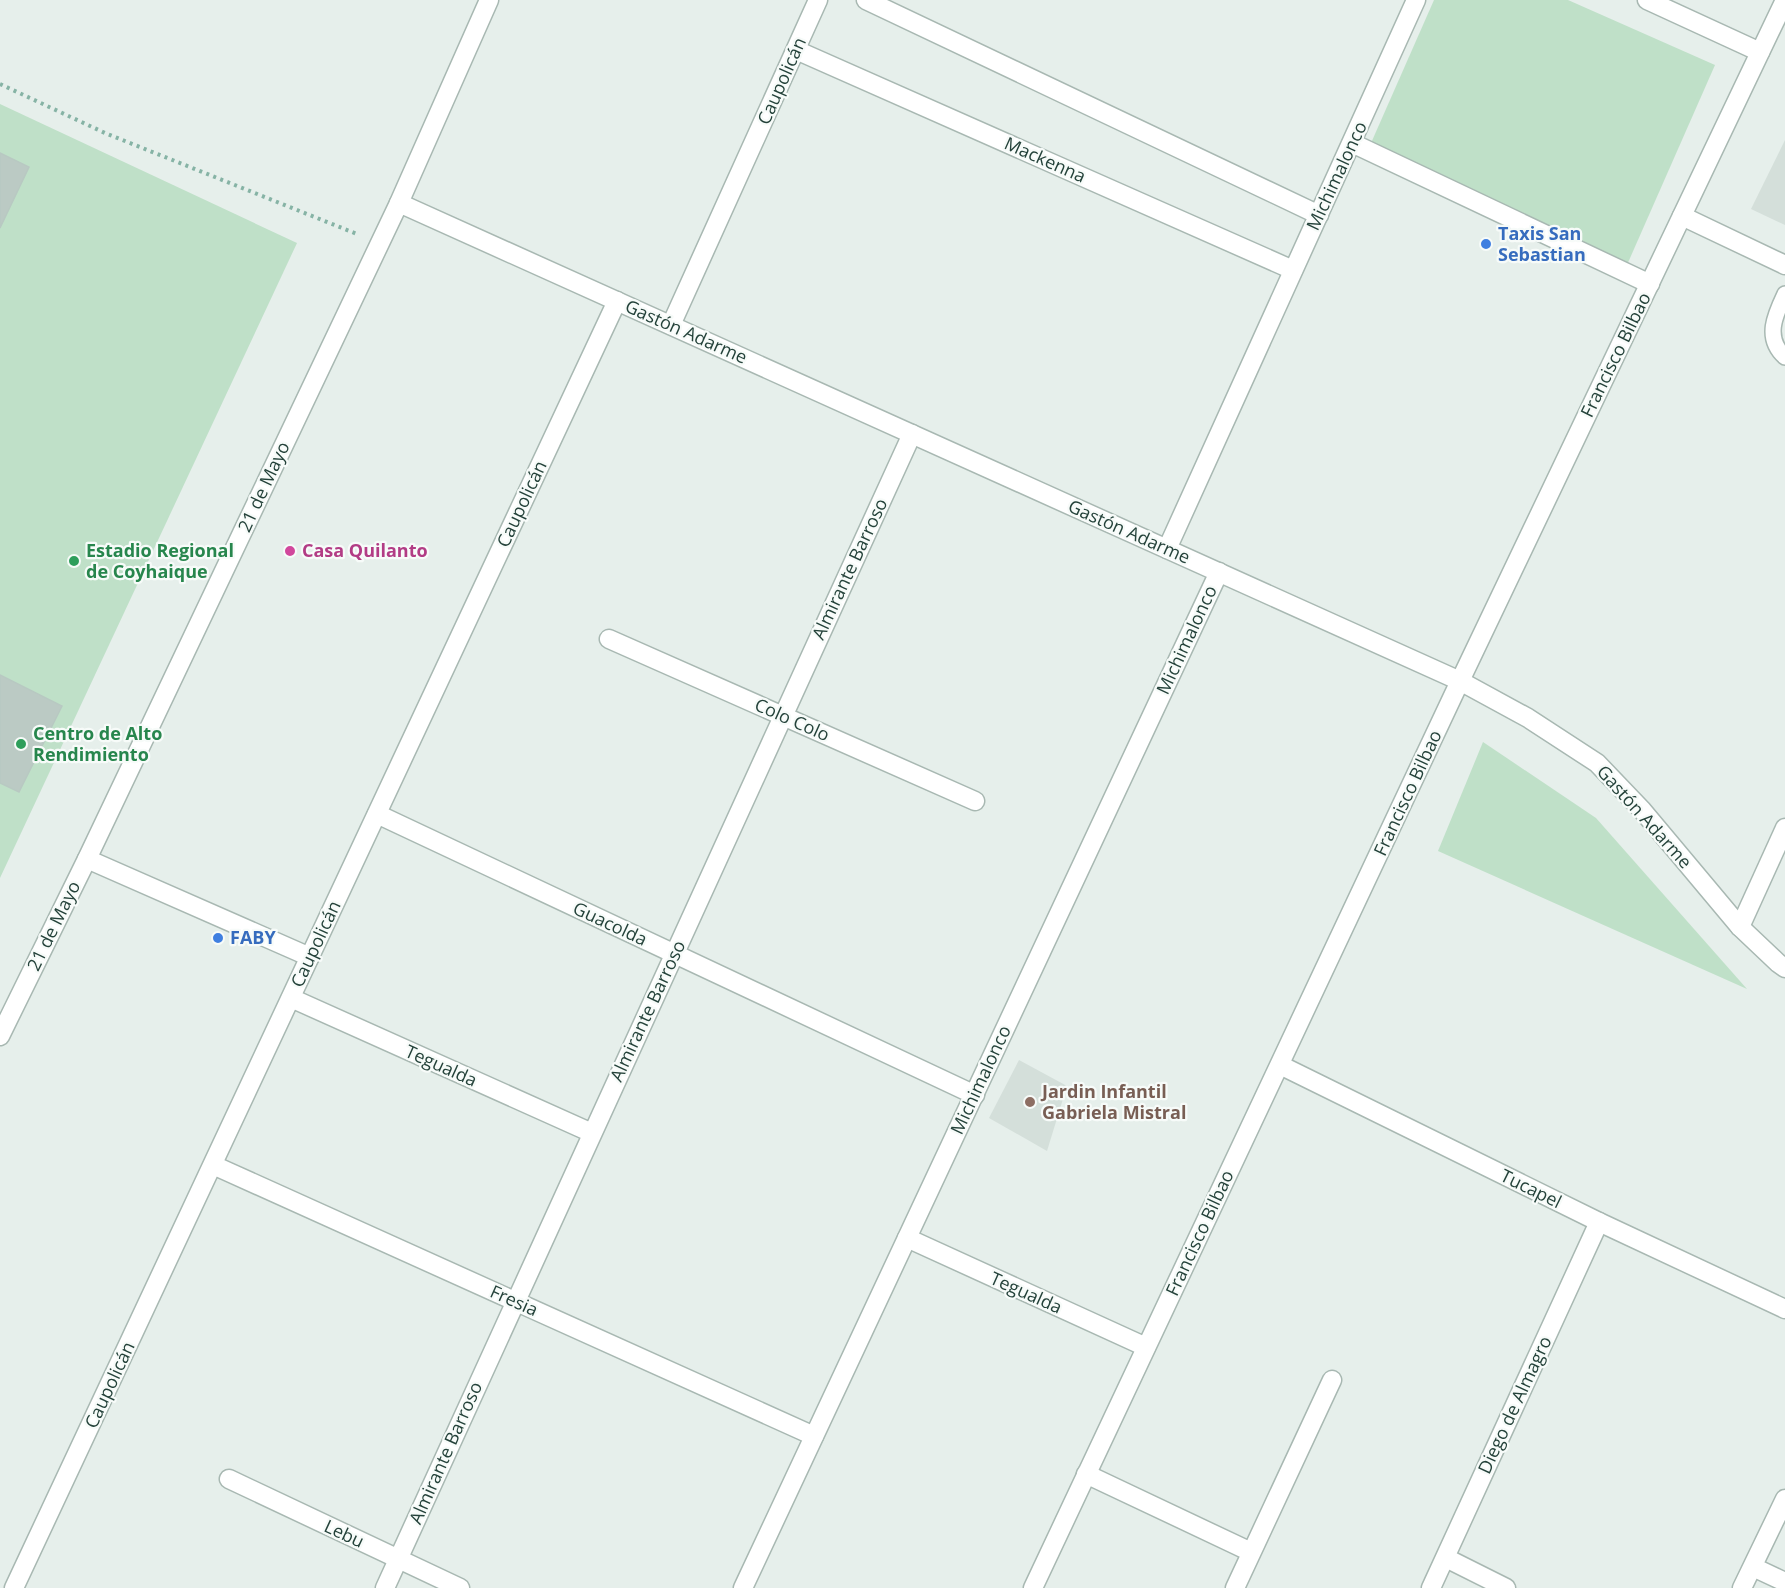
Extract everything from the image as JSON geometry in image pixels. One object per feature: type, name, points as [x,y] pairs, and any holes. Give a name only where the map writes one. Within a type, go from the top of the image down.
[{"type":"street","name":"21 de Mayo","points":[[0,1036],[87,859],[380,244],[489,0]]},
{"type":"street","name":"Caupolicán","points":[[671,325],[818,0]]},
{"type":"street","points":[[866,0],[1318,215]]},
{"type":"street","name":"Michimalonco","points":[[1167,549],[1416,0]]},
{"type":"street","points":[[1647,0],[1760,52]]},
{"type":"street","name":"Francisco Bilbao","points":[[1033,1588],[1460,681],[1785,0]]},
{"type":"street","name":"Mackenna","points":[[796,50],[1293,270]]},
{"type":"street","points":[[1352,143],[1650,284]]},
{"type":"street","name":"Gastón Adarme","points":[[399,203],[1460,681],[1528,718],[1597,763],[1642,810],[1740,927],[1785,968]]},
{"type":"street","points":[[1682,216],[1785,265]]},
{"type":"street","name":"Caupolicán","points":[[15,1588],[617,301]]},
{"type":"street","name":"Almirante Barroso","points":[[385,1588],[912,434]]},
{"type":"street","name":"Michimalonco","points":[[743,1588],[1219,572]]},
{"type":"street","name":"Colo Colo","points":[[609,639],[975,801]]},
{"type":"street","name":"Guacolda","points":[[377,814],[975,1095]]},
{"type":"street","points":[[1740,927],[1785,828]]},
{"type":"street","points":[[87,859],[310,957]]},
{"type":"street","name":"Tegualda","points":[[291,998],[592,1134]]},
{"type":"street","name":"Tucapel","points":[[1280,1065],[1599,1222],[1785,1309]]},
{"type":"street","name":"Fresia","points":[[213,1165],[814,1436]]},
{"type":"street","name":"Diego de Almagro","points":[[1431,1588],[1599,1222]]},
{"type":"street","name":"Tegualda","points":[[907,1238],[1146,1347]]},
{"type":"street","points":[[1235,1588],[1332,1380]]},
{"type":"street","points":[[1086,1474],[1251,1552]]},
{"type":"street","name":"Lebu","points":[[229,1479],[460,1588]]},
{"type":"street","points":[[1742,1588],[1785,1500]]},
{"type":"street","points":[[1446,1558],[1506,1588]]},
{"type":"street","points":[[1753,1567],[1785,1582]]},
{"type":"lane","points":[[1785,294],[1774,316],[1772,333],[1779,351],[1785,357]]},
{"type":"path","points":[[0,84],[105,133],[380,244]]},
{"type":"shaded area","points":[[1785,140],[1785,225],[1751,209]]},
{"type":"shaded area","name":"Jardin Infantil Gabriela Mistral","points":[[1019,1060],[1067,1086],[1047,1151],[989,1118]]},
{"type":"green space","points":[[1434,0],[1568,0],[1715,65],[1623,274],[1364,159]]},
{"type":"green space","name":"Estadio Regional de Coyhaique","points":[[0,104],[297,243],[0,878]]},
{"type":"green space","points":[[1483,742],[1596,818],[1747,989],[1438,851]]},
{"type":"building","points":[[0,153],[29,167],[0,228]]},
{"type":"building","name":"Centro de Alto Rendimiento","points":[[0,675],[62,706],[19,792],[0,783]]},
{"type":"place","name":"Taxis San Sebastian","points":[[1486,244]]},
{"type":"place","name":"Casa Quilanto","points":[[290,551]]},
{"type":"place","name":"Estadio Regional de Coyhaique","points":[[74,561]]},
{"type":"place","name":"Centro de Alto Rendimiento","points":[[21,744]]},
{"type":"place","name":"FABY","points":[[218,938]]},
{"type":"place","name":"Jardin Infantil Gabriela Mistral","points":[[1030,1102]]}]
